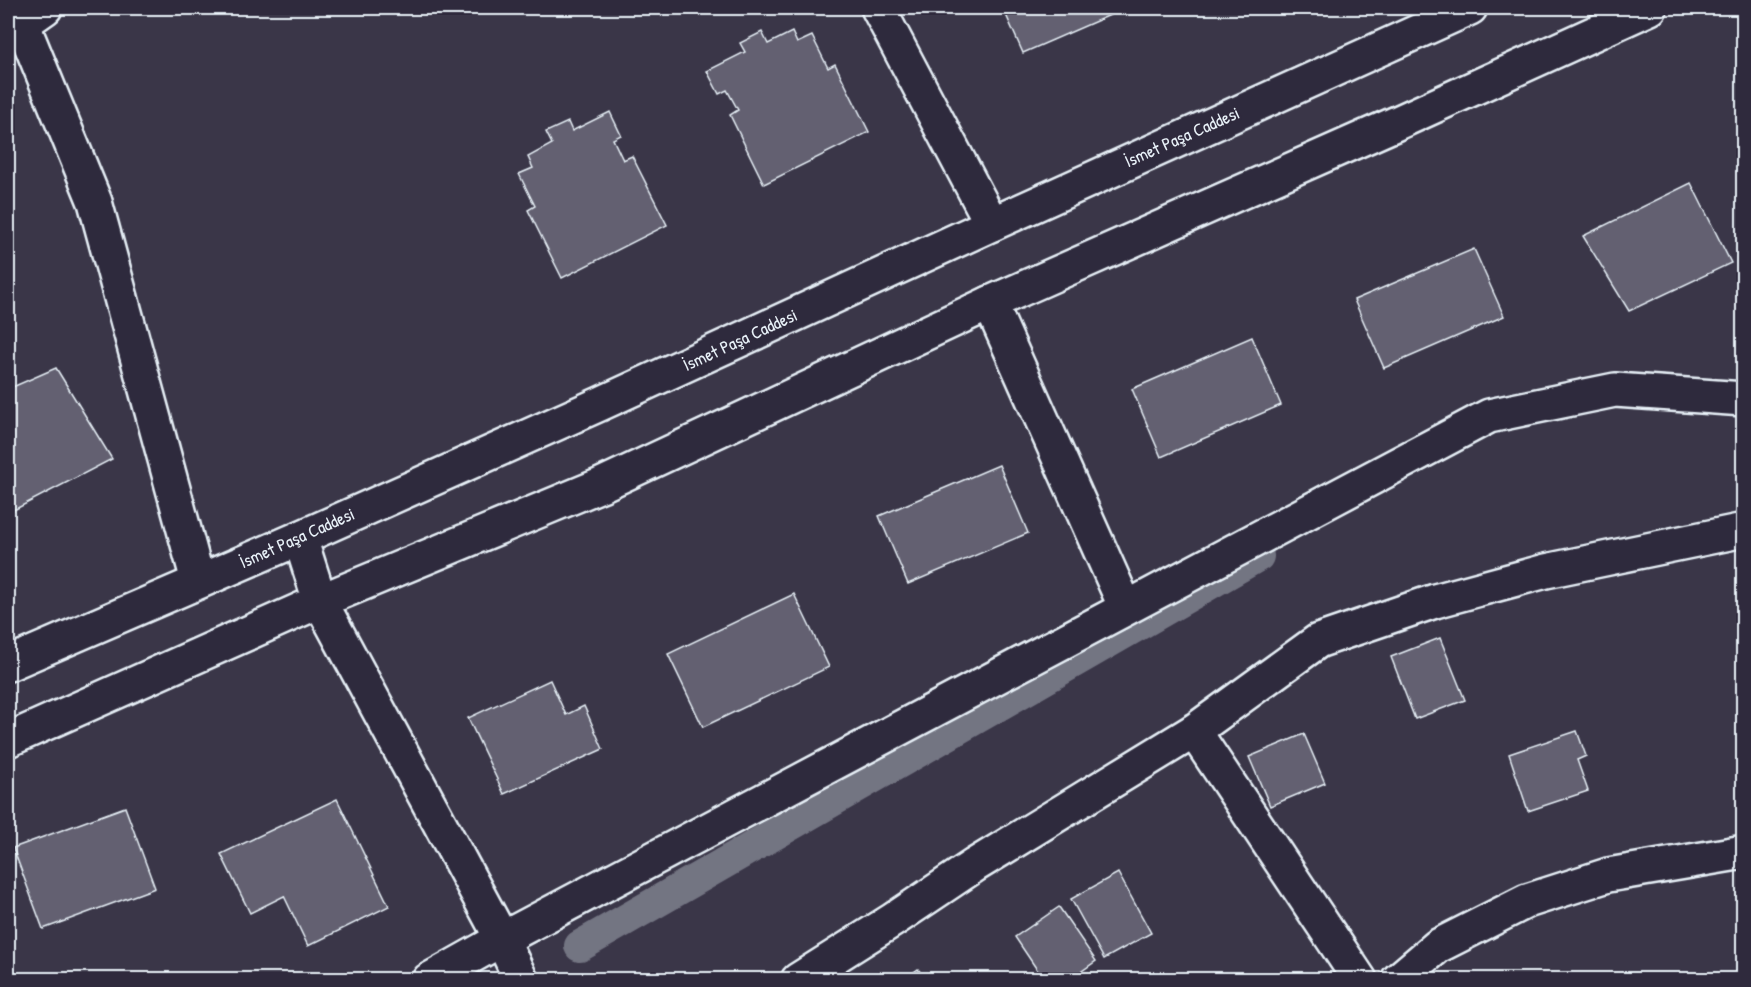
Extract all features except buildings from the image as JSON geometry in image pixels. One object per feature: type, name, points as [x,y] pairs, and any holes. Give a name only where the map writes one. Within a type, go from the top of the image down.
[{"type":"street","points":[[878,8],[992,224]]},
{"type":"street","name":"İsmet Paşa Caddesi","points":[[8,664],[300,538],[611,399],[1470,8]]},
{"type":"street","points":[[8,740],[320,601],[601,485],[990,303],[1650,8]]},
{"type":"street","points":[[25,22],[95,202],[198,581]]},
{"type":"street","points":[[990,303],[1126,608]]},
{"type":"street","points":[[429,980],[502,939],[1489,416],[1615,390],[1743,399]]},
{"type":"street","points":[[798,980],[975,865],[1194,731],[1318,641],[1435,601],[1546,570],[1743,530]]},
{"type":"street","points":[[300,538],[320,601],[502,939],[521,980]]},
{"type":"street","points":[[1194,731],[1360,980]]},
{"type":"street","points":[[1398,980],[1438,946],[1527,902],[1608,875],[1743,852]]},
{"type":"waterway","points":[[580,946],[1258,556]]}]
